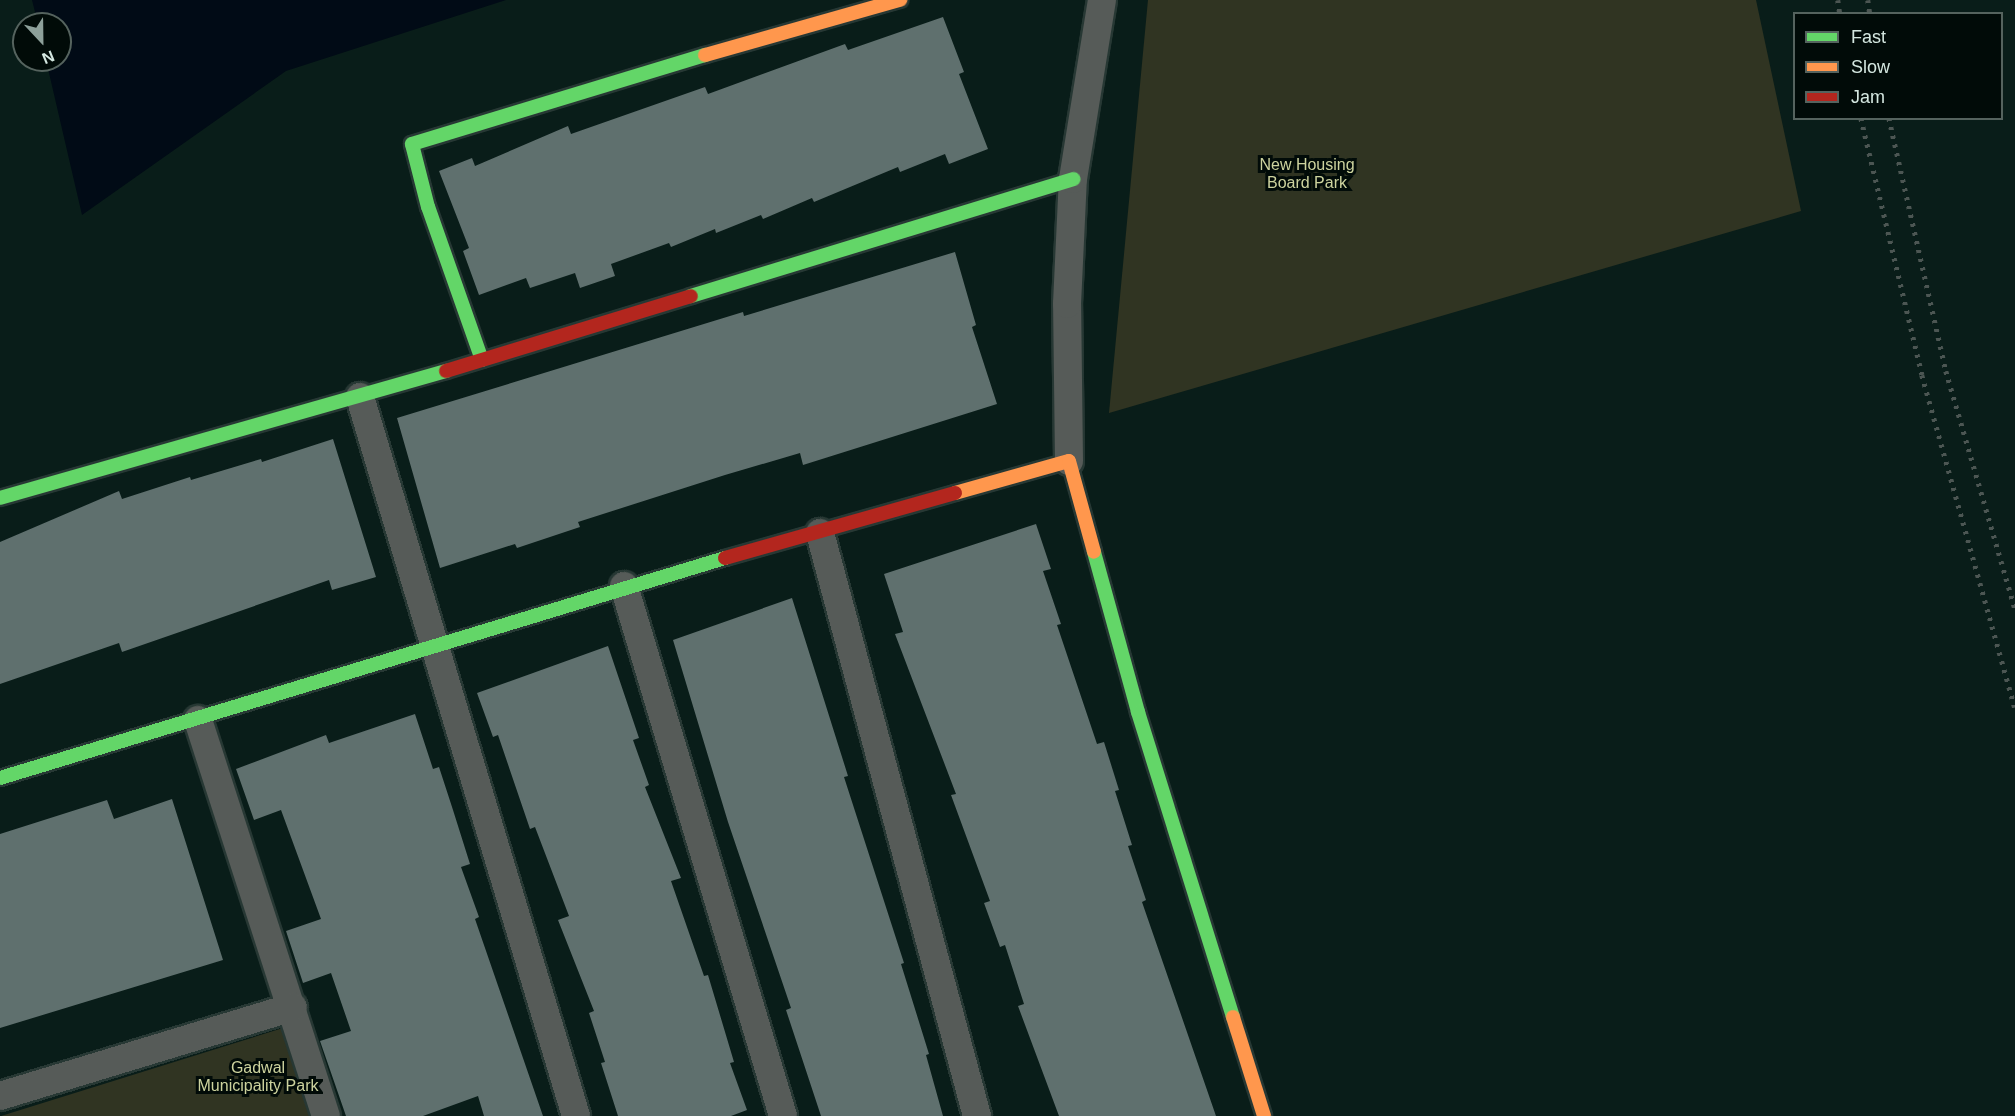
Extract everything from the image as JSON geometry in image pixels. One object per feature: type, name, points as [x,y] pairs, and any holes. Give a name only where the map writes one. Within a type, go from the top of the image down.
[{"type":"street","points":[[482,360],[428,207],[412,144],[579,91],[900,0]]},
{"type":"street","points":[[1102,0],[1073,179],[1068,304],[1069,461],[1138,712],[1263,1116]]},
{"type":"street","points":[[0,498],[360,397],[1073,179]]},
{"type":"street","points":[[360,397],[576,1116]]},
{"type":"street","points":[[0,778],[436,647],[624,586],[1069,461]]},
{"type":"street","points":[[820,532],[977,1116]]},
{"type":"street","points":[[624,586],[783,1116]]},
{"type":"street","points":[[198,720],[326,1116]]},
{"type":"street","points":[[0,1096],[292,1007]]},
{"type":"green space","name":"New Housing Board Park","points":[[1148,0],[1756,0],[1801,211],[1109,413]]},
{"type":"green space","name":"Gadwal Municipality Park","points":[[283,1028],[311,1116],[1,1116]]},
{"type":"shaded area","points":[[32,0],[506,0],[286,71],[82,215],[49,72],[72,72],[72,12],[35,12]]},
{"type":"building","points":[[943,17],[964,72],[959,74],[988,149],[949,164],[945,154],[900,172],[898,167],[814,202],[812,198],[763,219],[761,215],[716,233],[715,229],[671,247],[669,243],[611,264],[615,276],[580,288],[575,273],[530,288],[526,278],[479,295],[463,251],[469,248],[439,171],[472,158],[475,166],[568,126],[571,134],[705,87],[708,94],[845,44],[848,50]]},
{"type":"building","points":[[955,252],[976,325],[972,327],[997,404],[803,465],[800,453],[725,475],[578,522],[580,527],[517,548],[515,544],[440,568],[397,418],[743,312],[744,316]]},
{"type":"building","points":[[333,439],[376,577],[332,590],[329,580],[122,652],[119,643],[0,684],[0,542],[119,491],[122,499],[190,477],[191,480],[261,459],[262,462]]},
{"type":"building","points":[[1036,524],[1051,569],[1043,571],[1061,624],[1057,625],[1097,744],[1104,742],[1119,790],[1115,791],[1132,845],[1128,846],[1146,900],[1142,902],[1216,1116],[1059,1116],[1018,1006],[1024,1004],[1005,945],[1000,947],[984,903],[990,901],[951,795],[956,794],[895,634],[903,632],[884,574]]},
{"type":"building","points":[[792,598],[848,776],[844,777],[904,963],[901,964],[929,1054],[926,1055],[943,1116],[821,1116],[786,1010],[791,1008],[728,822],[673,640]]},
{"type":"building","points":[[608,646],[639,738],[633,740],[649,785],[645,787],[681,878],[671,881],[704,976],[708,975],[734,1062],[730,1063],[747,1110],[731,1116],[618,1116],[601,1063],[605,1062],[589,1013],[594,1011],[558,920],[569,916],[535,827],[530,829],[498,735],[493,737],[477,693]]},
{"type":"building","points":[[415,714],[433,769],[439,767],[453,810],[470,864],[461,867],[479,917],[475,919],[543,1116],[484,1116],[478,1096],[423,1116],[346,1116],[320,1041],[351,1031],[331,973],[303,983],[286,931],[321,919],[281,810],[254,820],[236,769],[326,735],[329,743]]},
{"type":"building","points":[[172,799],[223,960],[0,1028],[0,834],[107,800],[114,819]]},
{"type":"railway","points":[[1838,0],[1840,12]]},
{"type":"railway","points":[[1868,0],[1870,12]]},
{"type":"railway","points":[[1861,120],[1922,375],[2015,707]]},
{"type":"railway","points":[[1889,120],[1946,371],[2015,609]]},
{"type":"traffic: fast","points":[[482,360],[428,207],[412,144],[705,55]]},
{"type":"traffic: fast","points":[[691,296],[1073,179]]},
{"type":"traffic: fast","points":[[0,498],[446,371]]},
{"type":"traffic: fast","points":[[1094,552],[1138,712],[1233,1017]]},
{"type":"traffic: fast","points":[[0,778],[725,558]]},
{"type":"traffic: slow","points":[[705,55],[900,0]]},
{"type":"traffic: slow","points":[[955,493],[1069,461],[1094,552]]},
{"type":"traffic: slow","points":[[1233,1017],[1264,1116]]},
{"type":"traffic: jam","points":[[446,371],[691,296]]},
{"type":"traffic: jam","points":[[725,558],[955,493]]}]
